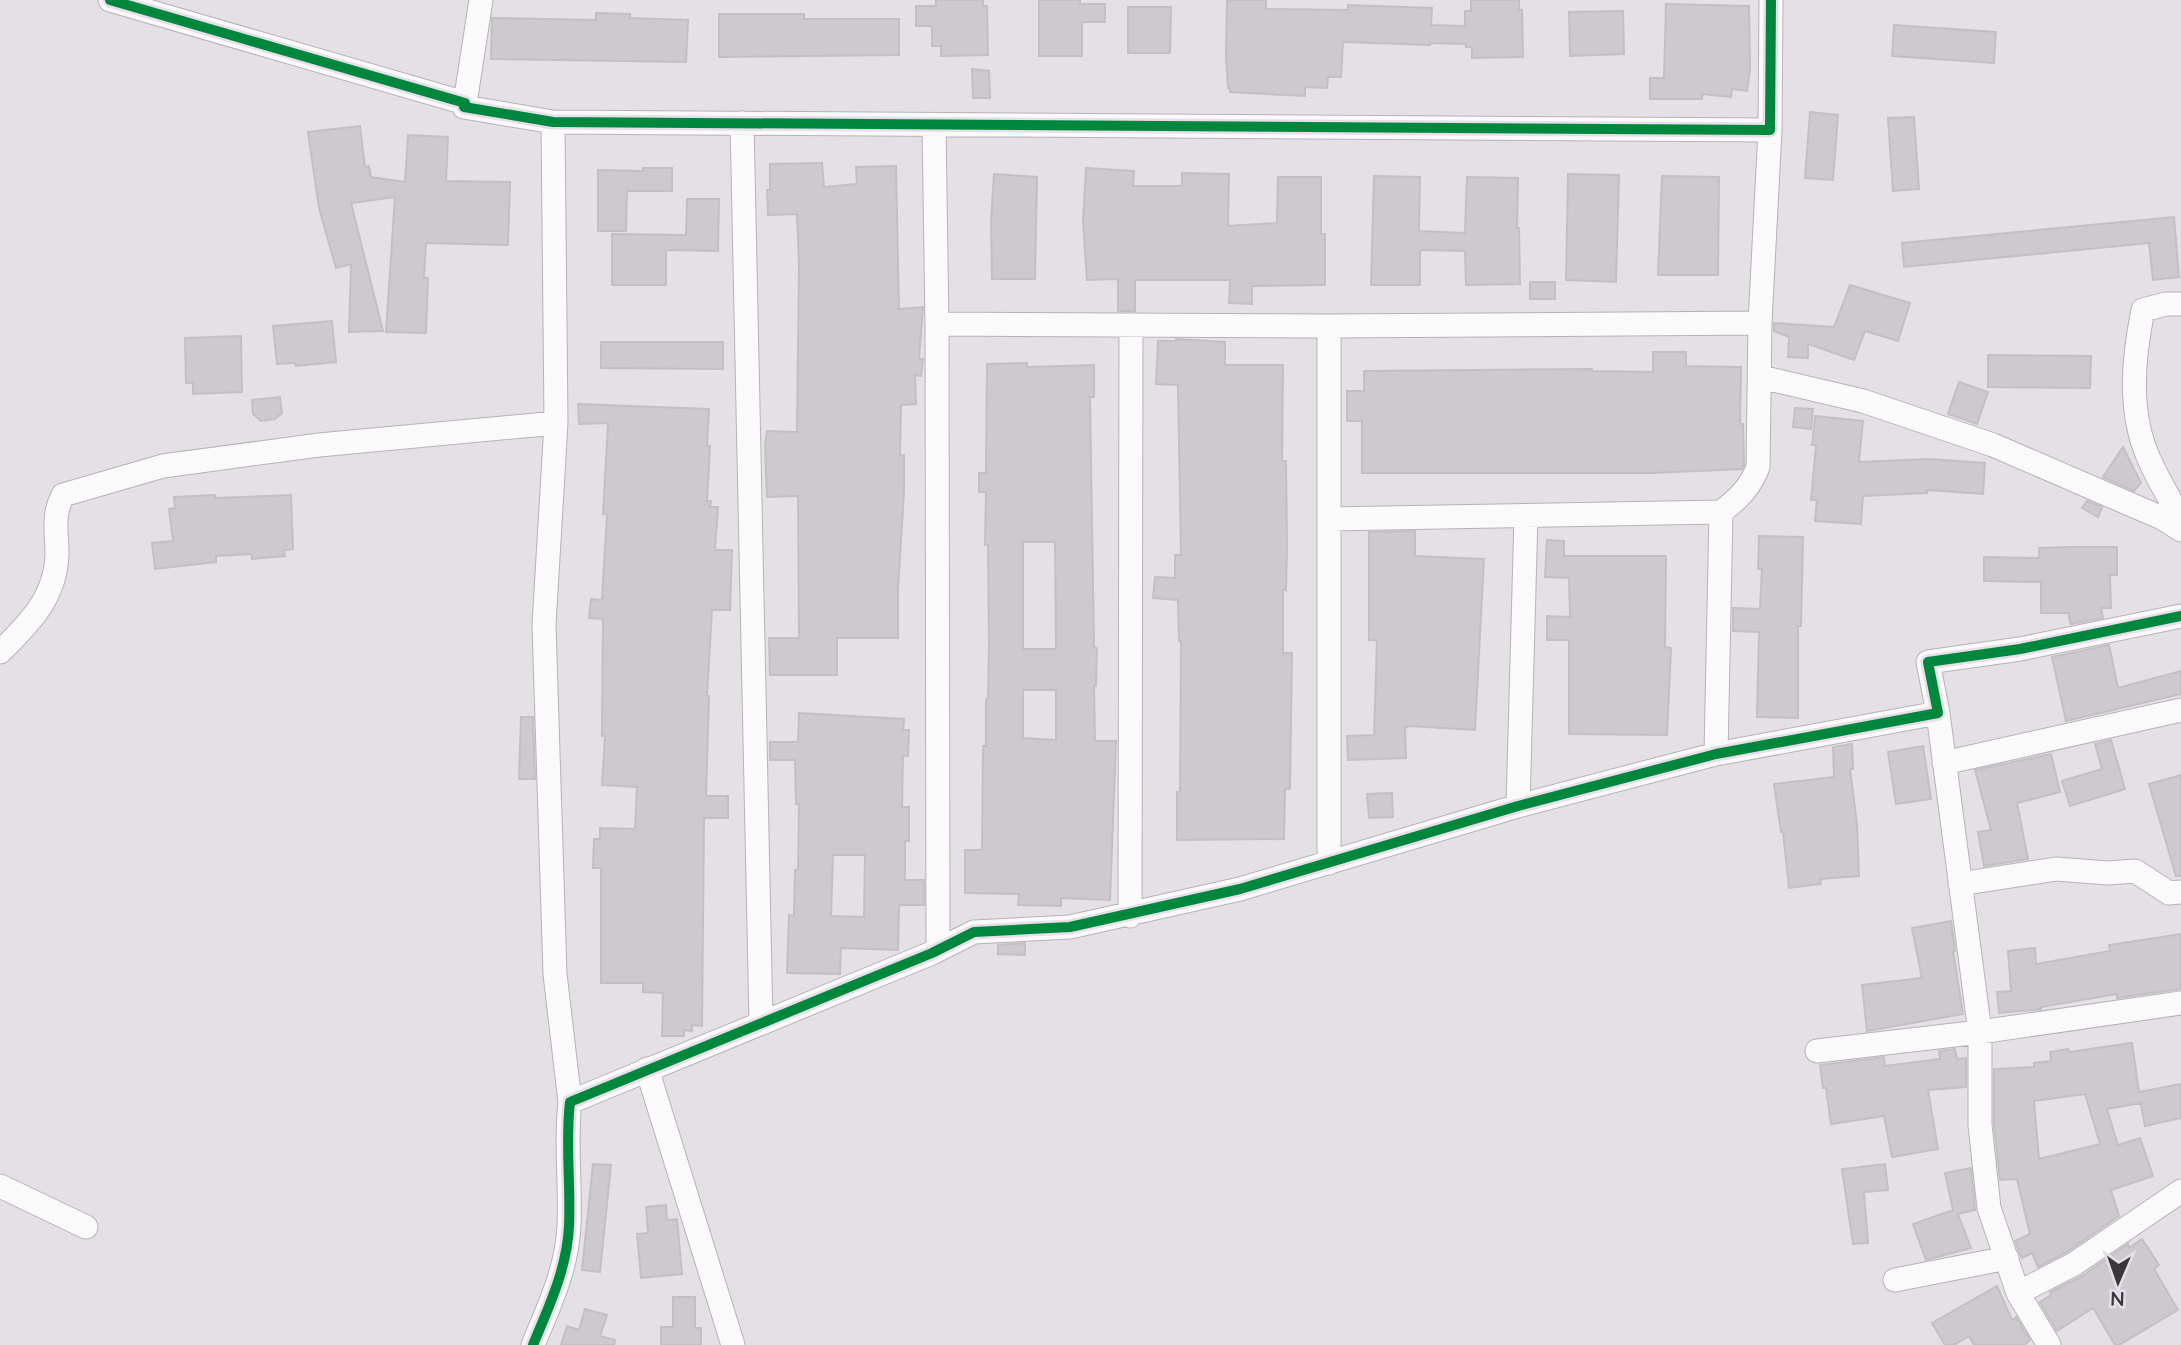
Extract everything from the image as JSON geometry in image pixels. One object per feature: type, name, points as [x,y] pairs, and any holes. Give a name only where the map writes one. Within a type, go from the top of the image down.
[{"type":"street","points":[[110,0],[465,103]]},
{"type":"street","points":[[481,0],[464,107],[553,122],[1770,130]]},
{"type":"street","points":[[1329,519],[1721,512],[1752,483],[1758,467],[1760,323],[1770,130],[1771,0]]},
{"type":"street","points":[[533,1345],[563,1269],[569,1226],[567,1129],[570,1102],[555,974],[544,625],[556,423],[553,122]]},
{"type":"street","points":[[742,123],[761,1023]]},
{"type":"street","points":[[934,125],[937,324],[937,948]]},
{"type":"street","points":[[2181,304],[2166,304],[2143,310],[2137,343],[2134,405],[2148,458],[2181,521]]},
{"type":"street","points":[[937,324],[1329,326],[1760,323]]},
{"type":"street","points":[[1130,916],[1131,325]]},
{"type":"street","points":[[1329,326],[1329,863]]},
{"type":"street","points":[[1761,377],[1863,401],[1993,445],[2162,518],[2181,530]]},
{"type":"street","points":[[0,652],[34,619],[48,596],[55,572],[56,508],[63,495],[163,466],[319,446],[556,423]]},
{"type":"street","points":[[1716,754],[1721,512]]},
{"type":"street","points":[[1518,806],[1526,516]]},
{"type":"street","points":[[2049,1345],[2018,1293],[1989,1208],[1980,1125],[1980,1032],[1938,713],[1928,662],[2020,649],[2181,616]]},
{"type":"street","points":[[1944,764],[2181,710]]},
{"type":"street","points":[[570,1102],[932,953],[937,948],[974,932],[1070,927],[1130,916],[1240,890],[1518,806],[1716,754],[1938,713]]},
{"type":"street","points":[[1960,884],[2056,869],[2108,873],[2135,871],[2169,893],[2181,892]]},
{"type":"street","points":[[1817,1051],[1980,1032],[2181,1003]]},
{"type":"street","points":[[647,1069],[733,1345]]},
{"type":"street","points":[[0,1186],[86,1227]]},
{"type":"street","points":[[2018,1293],[2074,1264],[2181,1191]]},
{"type":"street","points":[[1895,1280],[2007,1258]]},
{"type":"building","points":[[936,0],[983,0],[983,6],[987,6],[988,55],[941,56],[941,46],[932,46],[932,26],[916,26],[916,6],[936,6]]},
{"type":"building","points":[[1039,0],[1080,0],[1080,4],[1105,4],[1105,22],[1082,22],[1082,56],[1039,56]]},
{"type":"building","points":[[1227,0],[1266,0],[1266,9],[1348,10],[1348,5],[1432,8],[1431,25],[1465,26],[1465,11],[1471,11],[1471,0],[1519,0],[1519,10],[1522,10],[1523,57],[1472,58],[1472,47],[1466,47],[1466,44],[1343,42],[1341,77],[1328,77],[1327,88],[1305,87],[1305,96],[1230,92],[1226,56]]},
{"type":"building","points":[[1666,4],[1749,6],[1750,69],[1747,91],[1732,89],[1731,97],[1702,94],[1702,99],[1650,99],[1650,78],[1664,78]]},
{"type":"building","points":[[1128,7],[1171,7],[1170,53],[1128,53]]},
{"type":"building","points":[[1623,11],[1624,54],[1570,56],[1569,12]]},
{"type":"building","points":[[596,13],[630,14],[630,18],[688,20],[686,62],[491,59],[492,18],[596,20]]},
{"type":"building","points":[[719,14],[804,14],[804,19],[899,19],[899,55],[719,57]]},
{"type":"building","points":[[1894,25],[1996,32],[1994,63],[1892,56]]},
{"type":"building","points":[[972,69],[989,71],[990,98],[973,98]]},
{"type":"building","points":[[1810,112],[1838,115],[1833,180],[1805,178]]},
{"type":"building","points":[[1914,117],[1919,189],[1893,191],[1888,118]]},
{"type":"building","points":[[360,126],[365,167],[369,166],[371,177],[405,182],[408,135],[448,137],[446,181],[510,182],[508,245],[426,243],[426,333],[386,332],[395,197],[351,203],[383,331],[349,332],[351,264],[336,268],[319,208],[308,132]]},
{"type":"building","points":[[822,163],[824,187],[857,184],[856,167],[896,166],[899,309],[923,307],[919,359],[923,359],[921,376],[915,375],[916,404],[901,405],[900,455],[904,455],[904,492],[898,638],[837,638],[837,675],[770,675],[769,638],[799,638],[798,496],[767,497],[765,446],[767,431],[797,432],[799,265],[797,214],[768,215],[767,190],[770,190],[770,164]]},
{"type":"building","points":[[643,168],[672,168],[672,191],[627,191],[626,231],[598,231],[598,170],[643,171]]},
{"type":"building","points":[[1086,168],[1134,171],[1133,186],[1182,186],[1182,173],[1229,174],[1228,226],[1277,223],[1278,177],[1321,177],[1321,234],[1325,234],[1325,285],[1252,286],[1252,304],[1229,303],[1230,280],[1135,280],[1135,311],[1118,311],[1118,279],[1087,280],[1083,221]]},
{"type":"building","points":[[994,174],[1037,177],[1035,279],[992,279]]},
{"type":"building","points":[[1568,174],[1619,175],[1616,282],[1566,280]]},
{"type":"building","points":[[1374,176],[1420,177],[1419,231],[1465,233],[1467,177],[1518,178],[1520,284],[1466,285],[1465,251],[1420,250],[1420,285],[1371,285]]},
{"type":"building","points":[[1662,176],[1719,177],[1718,275],[1658,275]]},
{"type":"building","points":[[687,199],[719,199],[718,251],[666,250],[666,285],[612,285],[612,234],[686,235]]},
{"type":"building","points":[[2174,217],[2179,277],[2153,280],[2149,243],[1904,267],[1902,243]]},
{"type":"building","points":[[1530,282],[1555,282],[1555,299],[1530,299]]},
{"type":"building","points":[[1850,285],[1910,303],[1898,341],[1865,331],[1854,360],[1808,344],[1808,358],[1788,357],[1789,337],[1774,331],[1774,323],[1834,327]]},
{"type":"building","points":[[332,321],[336,362],[296,366],[295,363],[277,364],[273,326]]},
{"type":"building","points":[[241,336],[242,392],[193,394],[193,383],[186,383],[185,338]]},
{"type":"building","points":[[1176,339],[1225,342],[1225,365],[1283,365],[1282,461],[1286,461],[1287,546],[1286,590],[1283,589],[1283,653],[1292,653],[1290,789],[1285,789],[1284,839],[1177,840],[1181,641],[1178,600],[1153,598],[1155,577],[1175,578],[1175,555],[1181,555],[1178,385],[1156,384],[1158,341]]},
{"type":"building","points":[[601,342],[723,342],[723,369],[601,368]]},
{"type":"building","points":[[1653,352],[1686,352],[1686,366],[1741,367],[1742,469],[1652,473],[1362,473],[1362,421],[1347,421],[1347,391],[1364,391],[1364,371],[1592,369],[1653,372]]},
{"type":"building","points":[[1988,355],[2091,356],[2090,388],[1988,387]]},
{"type":"building","points":[[1027,363],[1027,367],[1094,365],[1094,397],[1090,397],[1094,647],[1097,648],[1094,686],[1095,741],[1116,741],[1110,900],[1061,898],[1061,906],[1018,905],[1019,894],[965,893],[965,850],[982,850],[983,746],[986,746],[989,646],[986,492],[979,492],[979,473],[986,473],[987,364]],"holes":[[[1023,542],[1055,542],[1056,649],[1023,649]],[[1023,690],[1056,690],[1056,740],[1023,738]]]},
{"type":"building","points":[[1959,382],[1988,392],[1977,424],[1948,414]]},
{"type":"building","points":[[280,397],[282,413],[275,419],[261,421],[253,414],[252,400]]},
{"type":"building","points":[[578,404],[709,409],[707,501],[711,501],[710,507],[718,507],[715,550],[732,550],[730,610],[712,610],[707,696],[706,796],[728,796],[728,818],[704,818],[702,1026],[692,1025],[692,1031],[684,1030],[684,1036],[662,1036],[663,993],[643,992],[643,983],[601,983],[601,868],[593,868],[594,839],[600,839],[600,828],[635,829],[637,787],[602,785],[605,736],[602,736],[603,619],[589,618],[591,599],[602,600],[608,423],[579,424]]},
{"type":"building","points":[[1795,408],[1813,409],[1811,429],[1793,427]]},
{"type":"building","points":[[1815,416],[1863,421],[1859,462],[1929,459],[1985,463],[1983,494],[1927,490],[1927,493],[1863,496],[1861,524],[1815,521],[1817,500],[1811,500],[1816,445],[1812,445]]},
{"type":"building","points":[[2123,447],[2141,483],[2134,491],[2103,477]]},
{"type":"building","points":[[215,495],[215,498],[291,495],[293,549],[284,550],[285,556],[252,559],[252,554],[216,556],[216,562],[155,569],[152,543],[173,541],[169,509],[175,508],[174,497]]},
{"type":"building","points":[[2087,501],[2102,507],[2098,517],[2082,508]]},
{"type":"building","points":[[1415,531],[1415,556],[1484,559],[1475,730],[1409,726],[1405,728],[1406,758],[1348,760],[1347,736],[1374,735],[1377,640],[1369,640],[1369,532]]},
{"type":"building","points":[[1759,536],[1803,537],[1801,626],[1798,626],[1798,718],[1757,717],[1759,632],[1733,631],[1733,608],[1760,609],[1762,569],[1758,569]]},
{"type":"building","points":[[1547,540],[1564,541],[1564,556],[1666,556],[1665,647],[1671,648],[1667,735],[1569,734],[1569,640],[1547,640],[1547,616],[1570,617],[1569,578],[1545,577]]},
{"type":"building","points":[[2117,547],[2117,575],[2110,575],[2111,608],[2101,608],[2103,618],[2071,624],[2068,613],[2041,613],[2041,582],[1984,581],[1984,557],[2039,558],[2039,548]]},
{"type":"building","points":[[2109,645],[2118,688],[2181,671],[2181,694],[2066,721],[2052,657]]},
{"type":"building","points":[[799,713],[904,719],[903,730],[909,730],[908,756],[903,755],[902,807],[909,807],[909,841],[905,841],[905,880],[924,880],[924,905],[899,905],[898,950],[841,948],[840,974],[787,973],[789,915],[794,916],[795,870],[798,870],[799,804],[796,804],[795,760],[770,760],[770,742],[798,742]],"holes":[[[833,855],[865,855],[864,917],[831,916]]]},
{"type":"building","points":[[521,717],[533,717],[535,779],[519,779]]},
{"type":"building","points":[[2111,740],[2125,789],[2070,806],[2062,781],[2102,769],[2095,744]]},
{"type":"building","points":[[1852,744],[1853,769],[1850,769],[1857,824],[1859,876],[1820,879],[1821,884],[1789,888],[1774,784],[1834,777],[1833,747]]},
{"type":"building","points":[[1923,746],[1931,799],[1896,804],[1888,752]]},
{"type":"building","points":[[2051,754],[2060,792],[2017,803],[2028,859],[1984,866],[1978,832],[1991,830],[1975,770]]},
{"type":"building","points":[[2181,775],[2181,876],[2176,876],[2149,784]]},
{"type":"building","points":[[1392,793],[1393,817],[1369,818],[1367,794]]},
{"type":"building","points":[[1951,921],[1963,1014],[1867,1031],[1862,985],[1922,978],[1912,928]]},
{"type":"building","points":[[2181,934],[2181,989],[2117,998],[2117,994],[2041,1009],[1999,1013],[1997,992],[2011,991],[2008,951],[2035,948],[2036,964],[2110,951],[2109,945]]},
{"type":"building","points":[[1025,943],[1025,955],[998,954],[998,945]]},
{"type":"building","points":[[2132,1043],[2139,1092],[2181,1084],[2181,1118],[2145,1126],[2141,1103],[2107,1109],[2118,1145],[2140,1138],[2153,1176],[2111,1190],[2119,1216],[2067,1252],[2038,1267],[2032,1253],[2022,1258],[2015,1241],[2030,1234],[2017,1179],[2000,1180],[1994,1124],[1994,1069],[2034,1067],[2034,1063],[2051,1061],[2050,1052],[2068,1049],[2069,1052]],"holes":[[[2085,1094],[2100,1144],[2039,1159],[2034,1101]]]},
{"type":"building","points":[[1955,1049],[1957,1059],[1966,1058],[1966,1087],[1928,1090],[1938,1149],[1892,1157],[1884,1116],[1831,1124],[1820,1065],[1884,1057],[1885,1066],[1940,1059],[1939,1051]]},
{"type":"building","points":[[593,1164],[611,1165],[600,1272],[582,1270]]},
{"type":"building","points":[[1885,1164],[1888,1190],[1864,1192],[1868,1243],[1853,1244],[1842,1169]]},
{"type":"building","points":[[1971,1168],[1975,1210],[1958,1214],[1971,1248],[1926,1260],[1913,1224],[1953,1210],[1945,1173]]},
{"type":"building","points":[[666,1205],[667,1220],[677,1219],[682,1274],[641,1278],[637,1234],[648,1233],[646,1207]]},
{"type":"building","points":[[2142,1239],[2159,1265],[2154,1269],[2178,1310],[2119,1345],[2115,1345],[2093,1308],[2057,1331],[2040,1302],[2051,1295],[2050,1292],[2082,1276],[2128,1244],[2129,1248]]},
{"type":"building","points":[[1997,1286],[2012,1320],[2016,1317],[2030,1340],[2024,1345],[1974,1345],[1969,1336],[1954,1345],[1945,1345],[1932,1323]]},
{"type":"building","points":[[673,1297],[695,1297],[695,1328],[701,1328],[701,1345],[661,1345],[661,1327],[673,1327]]},
{"type":"building","points":[[585,1309],[607,1315],[600,1336],[615,1340],[614,1345],[561,1345],[567,1326],[579,1330]]},
{"type":"cycle path","points":[[110,0],[465,103],[464,107],[553,122],[1770,130],[1771,0]]},
{"type":"cycle path","points":[[533,1345],[556,1287],[568,1242],[570,1102],[932,953],[974,932],[1070,927],[1240,889],[1518,806],[1716,754],[1938,713],[1928,662],[2020,649],[2181,616]]}]
